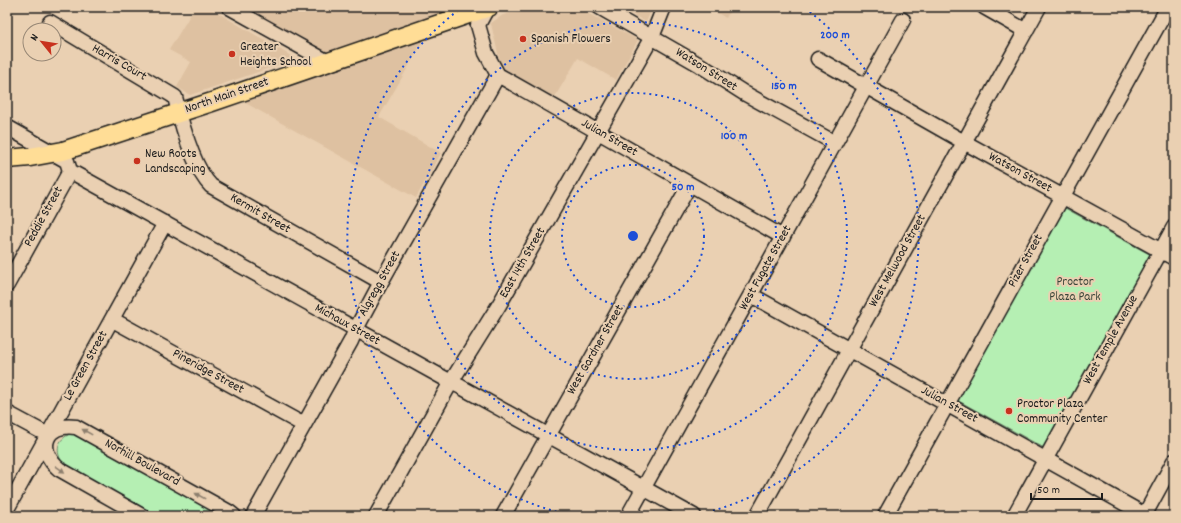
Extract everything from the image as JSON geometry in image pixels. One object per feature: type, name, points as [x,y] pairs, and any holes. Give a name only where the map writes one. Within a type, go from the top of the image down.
[{"type":"main road","name":"North Main Street","points":[[7,159],[53,153],[328,62],[488,7]]},
{"type":"street","points":[[229,7],[328,62]]},
{"type":"street","points":[[488,7],[478,25],[486,53],[498,75]]},
{"type":"street","name":"Watson Street","points":[[599,7],[700,65],[744,93],[835,143]]},
{"type":"street","name":"East 14th Street","points":[[376,516],[451,382],[499,305],[652,38],[664,7]]},
{"type":"street","points":[[984,7],[1026,31]]},
{"type":"street","name":"West Melwood Street","points":[[757,516],[1039,7]]},
{"type":"street","name":"Pizer Street","points":[[885,516],[1168,7]]},
{"type":"street","name":"West Fugate Street","points":[[628,516],[903,20]]},
{"type":"street","name":"Harris Court","points":[[62,29],[171,94],[175,97],[178,112]]},
{"type":"street","name":"Watson Street","points":[[818,59],[964,142],[1174,258]]},
{"type":"street","name":"Julian Street","points":[[498,75],[783,237]]},
{"type":"street","name":"Algregg Street","points":[[253,516],[351,340],[381,282],[498,75]]},
{"type":"street","name":"Kermit Street","points":[[178,112],[198,168],[204,179],[211,186],[381,282]]},
{"type":"street","name":"Michaux Street","points":[[7,127],[67,161],[70,171],[694,516]]},
{"type":"street","name":"Peddie Street","points":[[7,285],[70,171]]},
{"type":"street","name":"West Gardner Street","points":[[503,516],[690,184]]},
{"type":"street","name":"Le Green Street","points":[[7,509],[113,320],[165,223]]},
{"type":"street","name":"West Temple Avenue","points":[[1014,516],[1174,227]]},
{"type":"street","name":"Julian Street","points":[[751,295],[947,403],[1145,516]]},
{"type":"street","name":"Pineridge Street","points":[[113,320],[304,425]]},
{"type":"street","points":[[7,413],[48,435],[46,442],[48,454],[54,465],[59,469],[142,516]]},
{"type":"street","name":"Norhill Boulevard","points":[[48,435],[58,428],[70,426],[76,427],[234,516]]},
{"type":"street","points":[[1145,516],[1174,461]]},
{"type":"shaded area","name":"Greater Heights School","points":[[195,7],[208,7],[296,59],[190,95],[177,87],[191,62],[169,50]]},
{"type":"shaded area","points":[[243,7],[460,7],[439,14],[379,117],[441,153],[416,198],[242,101],[309,79],[322,55]]},
{"type":"shaded area","points":[[530,7],[576,7],[638,40],[616,80],[578,58],[553,100],[502,70],[491,23],[503,15]]},
{"type":"shaded area","points":[[619,7],[653,7],[646,22]]},
{"type":"shaded area","points":[[707,7],[732,7],[726,18]]},
{"type":"green space","name":"Proctor Plaza Park","points":[[1065,208],[1151,255],[1044,448],[957,400]]},
{"type":"green space","points":[[73,433],[225,516],[157,516],[62,462],[58,453],[59,444],[64,437]]},
{"type":"place","name":"Spanish Flowers","points":[[523,39]]},
{"type":"place","name":"Greater Heights School","points":[[232,54]]},
{"type":"place","name":"New Roots Landscaping","points":[[137,161]]},
{"type":"place","name":"Proctor Plaza Community Center","points":[[1009,411]]}]
